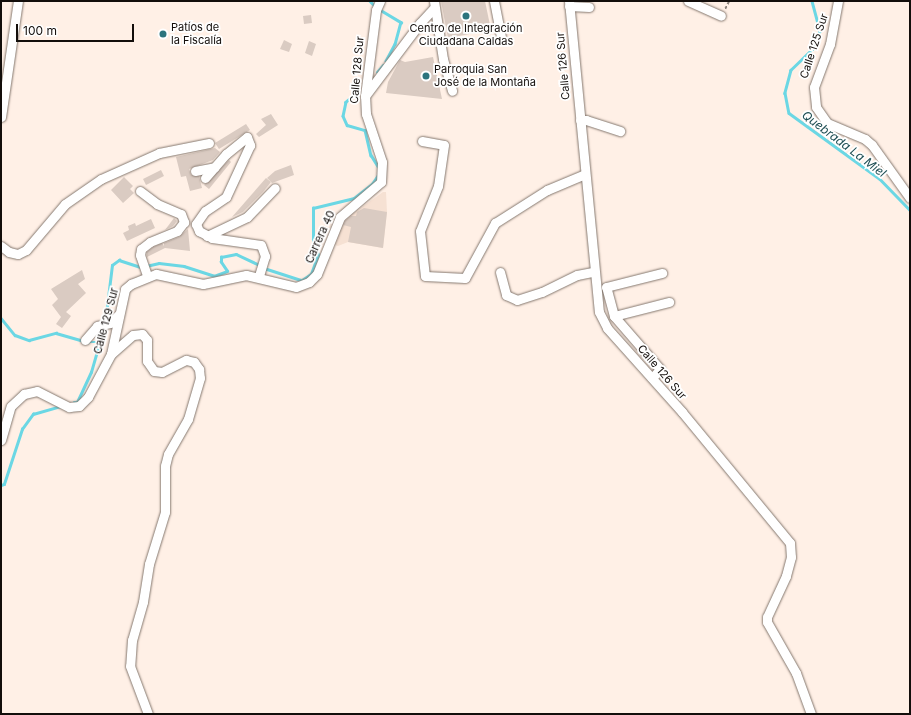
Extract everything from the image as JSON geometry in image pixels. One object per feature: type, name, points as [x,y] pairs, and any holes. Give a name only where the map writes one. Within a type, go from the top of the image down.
[{"type":"street","points":[[1,117],[18,1]]},
{"type":"street","points":[[494,1],[501,38]]},
{"type":"street","points":[[688,1],[721,16]]},
{"type":"street","name":"Calle 125 Sur","points":[[838,1],[830,44],[814,87],[816,107],[827,123],[866,139],[872,145],[910,198]]},
{"type":"street","points":[[569,3],[589,7]]},
{"type":"street","name":"Calle 126 Sur","points":[[569,3],[576,28],[576,106],[580,120],[585,174],[593,272],[592,300],[607,328],[652,378],[742,492],[790,543],[790,550],[782,588],[767,617],[767,622],[800,673],[811,714]]},
{"type":"street","name":"Calle 128 Sur","points":[[377,187],[381,182],[382,168],[366,114],[365,96],[378,5]]},
{"type":"street","points":[[434,5],[443,60],[452,91]]},
{"type":"street","points":[[365,96],[434,5]]},
{"type":"street","points":[[580,120],[586,120],[620,131]]},
{"type":"street","points":[[205,178],[247,137],[250,145],[226,197],[204,211],[197,219],[196,228],[207,236],[261,245],[261,270]]},
{"type":"street","points":[[422,141],[444,145],[438,186],[420,231],[425,276],[465,278],[496,223],[547,190],[585,174]]},
{"type":"street","points":[[1,246],[9,252],[18,254],[26,250],[65,204],[101,179],[159,153],[177,147],[208,143]]},
{"type":"street","points":[[195,171],[215,167]]},
{"type":"street","name":"Carrera 40","points":[[145,271],[203,284],[246,275],[261,270],[296,286],[309,282],[317,274],[340,216],[350,206],[377,187]]},
{"type":"street","points":[[207,236],[248,217],[275,188]]},
{"type":"street","points":[[140,191],[157,204],[179,213],[184,222],[177,231],[144,247],[140,256],[145,271]]},
{"type":"street","name":"Calle 129 Sur","points":[[1,440],[11,406],[24,394],[37,391],[69,407],[79,406],[88,397],[111,354],[119,314],[117,304],[125,289],[145,271]]},
{"type":"street","points":[[500,272],[506,295],[517,300],[542,292],[577,276],[593,272]]},
{"type":"street","points":[[652,378],[660,369],[614,316],[606,287],[662,273]]},
{"type":"street","points":[[614,316],[669,302]]},
{"type":"street","points":[[84,340],[97,326],[105,324],[119,314]]},
{"type":"street","points":[[111,354],[133,335],[142,334],[147,340],[147,361],[154,371],[162,372],[186,360],[194,362],[199,369],[200,378],[188,419],[168,454],[165,466],[165,512],[149,564],[143,602],[132,640],[130,666],[148,714]]},
{"type":"shaded area","points":[[383,192],[386,192],[387,212],[383,248],[348,242],[338,246],[332,244],[344,220]]},
{"type":"building","name":"Centro de Integración Ciudadana Caldas","points":[[441,1],[485,1],[491,30],[448,38]]},
{"type":"building","points":[[311,15],[312,23],[304,24],[303,16]]},
{"type":"building","points":[[284,40],[292,44],[289,52],[280,49]]},
{"type":"building","points":[[309,41],[316,44],[312,56],[305,53]]},
{"type":"building","points":[[433,57],[442,99],[386,93],[388,82],[400,60],[405,62]]},
{"type":"building","points":[[271,114],[278,125],[259,137],[256,134],[266,125],[261,119]]},
{"type":"building","points":[[246,124],[250,130],[219,149],[215,143]]},
{"type":"building","points":[[215,148],[220,152],[213,160],[189,169],[191,175],[199,176],[202,188],[190,191],[186,176],[181,177],[176,157]]},
{"type":"building","points":[[229,160],[231,162],[209,189],[204,185]]},
{"type":"building","points":[[291,165],[294,175],[272,183],[267,178],[275,171]]},
{"type":"building","points":[[161,170],[164,176],[146,185],[143,179]]},
{"type":"building","points":[[124,177],[133,186],[130,189],[134,193],[123,203],[111,190]]},
{"type":"building","points":[[266,178],[271,182],[263,192],[243,212],[232,217]]},
{"type":"building","points":[[364,208],[387,212],[383,248],[348,242],[351,227],[343,225],[351,216],[356,216],[357,212]]},
{"type":"building","points":[[174,218],[177,221],[173,226],[165,230]]},
{"type":"building","points":[[151,219],[155,228],[127,241],[123,233],[129,230],[128,226],[135,223],[136,226]]},
{"type":"building","points":[[188,229],[190,251],[165,248],[147,257],[147,252],[153,247],[162,243],[164,246],[164,243],[179,237]]},
{"type":"building","points":[[82,270],[85,279],[78,284],[86,293],[66,312],[71,316],[62,328],[56,324],[61,317],[52,305],[58,299],[51,289]]},
{"type":"waterway","points":[[370,1],[375,6]]},
{"type":"waterway","name":"Quebrada La Miel","points":[[812,1],[820,31],[816,46],[791,70],[785,93],[789,113],[880,179],[910,210]]},
{"type":"waterway","points":[[379,9],[401,22],[395,44],[386,61]]},
{"type":"waterway","points":[[377,72],[383,65]]},
{"type":"waterway","points":[[358,92],[346,102],[343,116],[347,125],[365,130],[371,155],[378,166]]},
{"type":"waterway","points":[[264,268],[302,280],[311,274],[318,255],[313,240],[313,208],[354,198],[372,184],[378,175]]},
{"type":"waterway","points":[[146,266],[159,263],[184,266],[214,276],[227,271],[221,262],[221,257],[236,254],[260,265]]},
{"type":"waterway","points":[[105,322],[112,265],[119,260],[141,267]]},
{"type":"waterway","points":[[1,318],[15,335],[29,340],[56,333],[88,342],[98,342]]},
{"type":"waterway","points":[[74,402],[77,402],[91,372],[104,327]]},
{"type":"waterway","points":[[1,485],[4,484],[22,429],[33,414],[61,406]]},
{"type":"place","name":"Centro de Integración Ciudadana Caldas","points":[[466,16]]},
{"type":"place","name":"Patíos de la Fiscalía","points":[[163,34]]},
{"type":"place","name":"Parroquia San José de la Montaña","points":[[426,76]]}]
